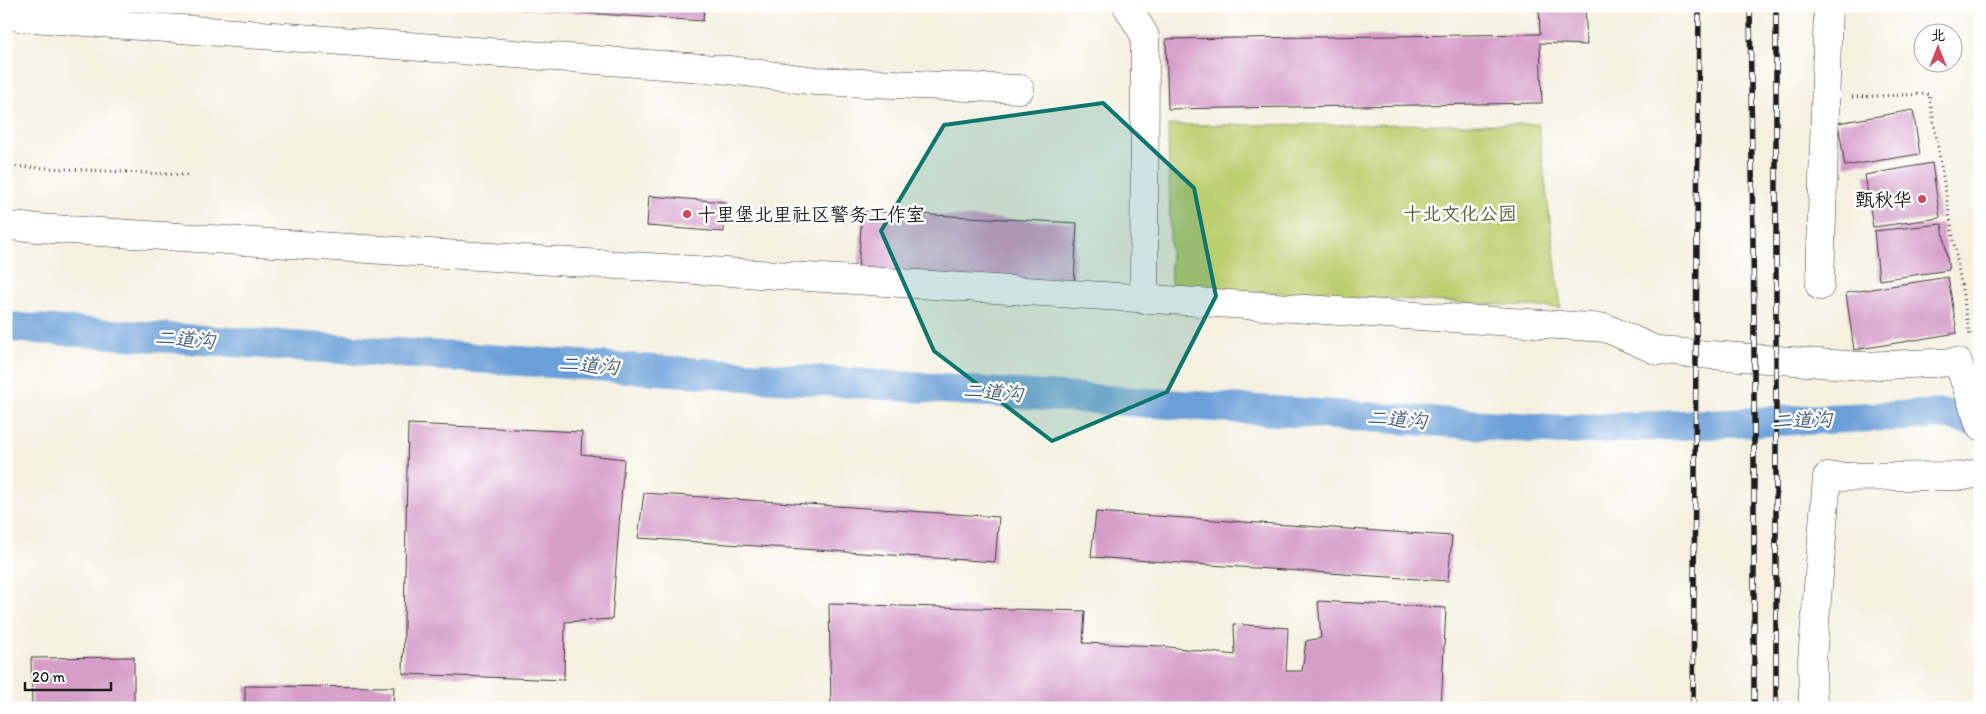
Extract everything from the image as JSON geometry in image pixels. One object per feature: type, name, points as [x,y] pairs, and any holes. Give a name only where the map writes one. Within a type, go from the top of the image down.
[{"type":"street","points":[[1144,300],[1145,36],[1127,7],[1146,6]]},
{"type":"street","points":[[1820,286],[1828,6]]},
{"type":"street","points":[[6,16],[729,70],[816,82],[1020,89]]},
{"type":"street","points":[[6,226],[1606,328],[1658,351],[1860,366],[1958,362],[1980,426]]},
{"type":"street","points":[[1813,708],[1812,660],[1827,477],[1965,476],[1980,472]]},
{"type":"path","points":[[1825,99],[1929,94],[1970,339],[1958,362]]},
{"type":"path","points":[[6,166],[188,175]]},
{"type":"highlighted area","points":[[1103,103],[1194,188],[1216,296],[1167,392],[1052,441],[934,351],[881,231],[944,125]]},
{"type":"green space","name":"十北文化公园","points":[[1538,124],[1561,308],[1171,287],[1168,125]]},
{"type":"building","points":[[479,6],[704,6],[703,21]]},
{"type":"building","points":[[1539,6],[1585,6],[1587,45],[1540,43],[1542,103],[1168,109],[1166,39],[1540,34]]},
{"type":"building","points":[[1913,110],[1920,154],[1845,166],[1838,123]]},
{"type":"building","points":[[1932,163],[1940,218],[1873,227],[1865,175]]},
{"type":"building","name":"十里堡北里社区警务工作室","points":[[649,196],[726,202],[724,232],[647,226]]},
{"type":"building","points":[[862,211],[1077,223],[1074,285],[858,273]]},
{"type":"building","points":[[1942,224],[1949,270],[1879,280],[1874,231]]},
{"type":"building","points":[[1948,277],[1957,333],[1854,350],[1846,293]]},
{"type":"building","points":[[408,424],[582,432],[581,454],[624,459],[612,619],[565,622],[564,680],[403,674]]},
{"type":"building","points":[[644,493],[999,517],[995,562],[638,538]]},
{"type":"building","points":[[1096,512],[1452,536],[1448,581],[1091,557]]},
{"type":"building","points":[[1318,601],[1446,608],[1441,708],[831,708],[829,604],[1085,611],[1083,643],[1161,646],[1235,655],[1234,624],[1288,628],[1286,671],[1302,671],[1306,641],[1321,638]]},
{"type":"building","points":[[6,644],[8,644],[8,677],[6,677]]},
{"type":"building","points":[[134,657],[134,708],[32,708],[31,658]]},
{"type":"building","points":[[245,686],[394,687],[393,708],[245,708]]},
{"type":"waterway","name":"二道沟","points":[[6,327],[1562,430],[1945,414],[1980,423]]},
{"type":"railway","points":[[1693,708],[1699,6]]},
{"type":"railway","points":[[1750,6],[1754,322],[1754,708]]},
{"type":"railway","points":[[1776,6],[1776,708]]},
{"type":"place","name":"甄秋华","points":[[1922,199]]},
{"type":"place","name":"十里堡北里社区警务工作室","points":[[687,214]]}]
